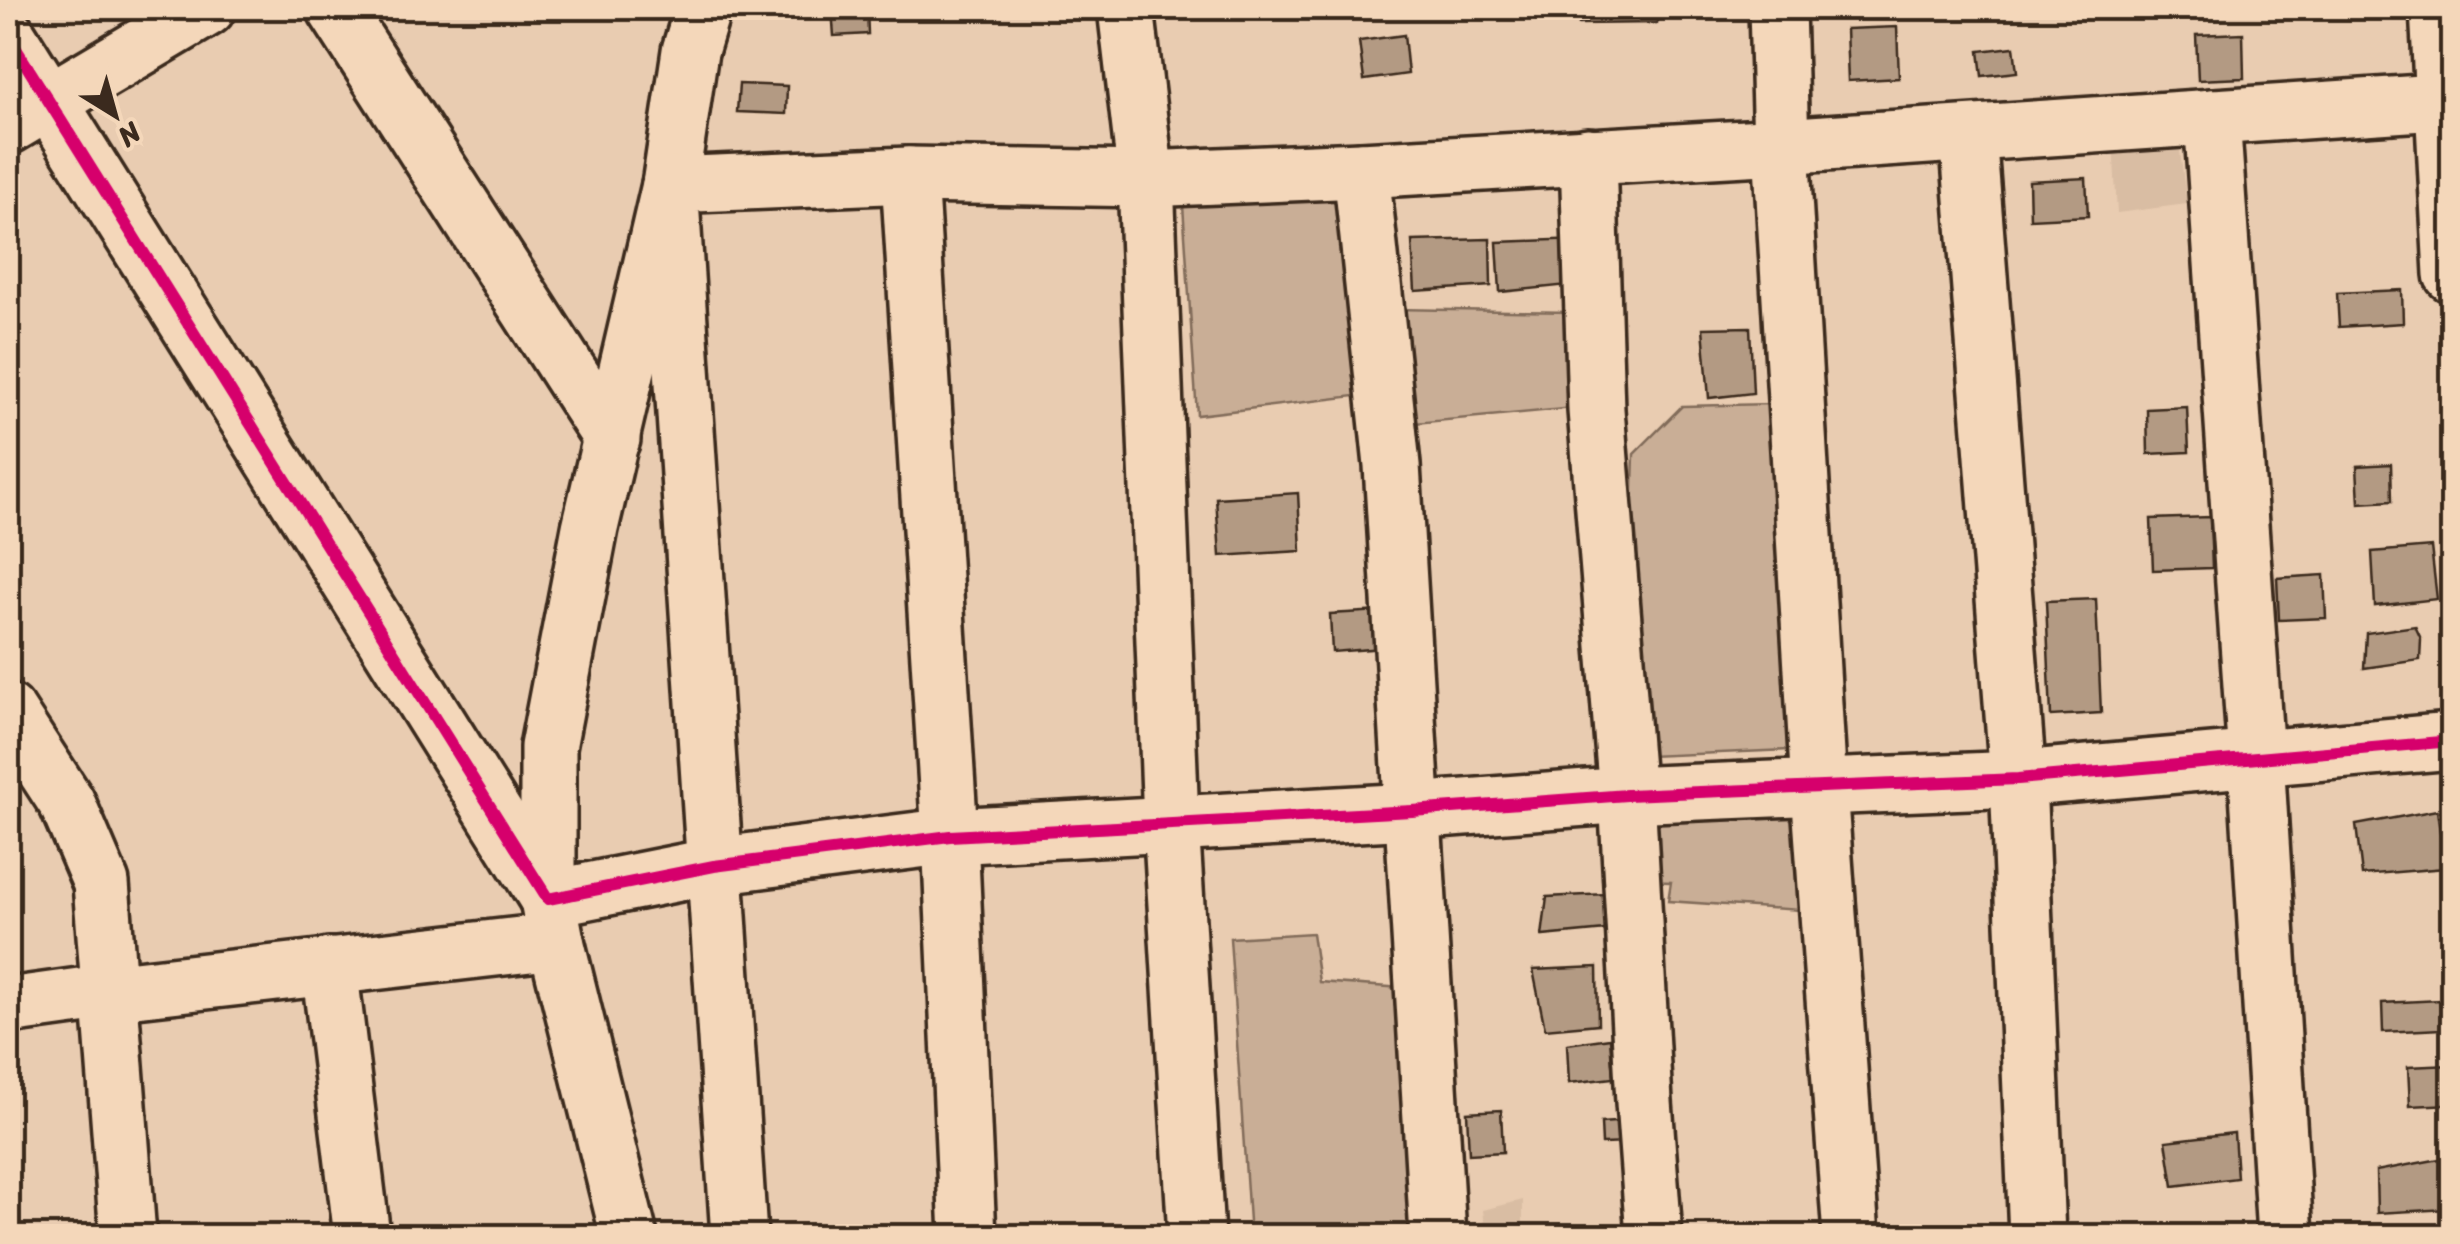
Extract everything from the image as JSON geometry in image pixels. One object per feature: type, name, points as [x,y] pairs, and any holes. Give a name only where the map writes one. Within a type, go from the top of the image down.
[{"type":"street","points":[[28,114],[206,8]]},
{"type":"street","points":[[335,8],[612,439]]},
{"type":"street","points":[[1126,8],[1146,179],[1170,822],[1196,1236]]},
{"type":"street","points":[[1777,8],[1781,146],[1819,788],[1851,1236]]},
{"type":"street","points":[[2438,8],[2448,102],[2452,274]]},
{"type":"street","points":[[629,1236],[552,920],[548,747],[590,528],[670,185],[686,22]]},
{"type":"street","points":[[8,36],[28,114],[552,920]]},
{"type":"street","points":[[670,185],[909,175],[1146,179],[1362,170],[2448,102]]},
{"type":"street","points":[[2212,117],[2285,1236]]},
{"type":"street","points":[[1968,134],[2018,779],[2037,1236]]},
{"type":"street","points":[[1588,156],[1596,410],[1627,795],[1654,1236]]},
{"type":"street","points":[[1362,170],[1392,466],[1438,1236]]},
{"type":"street","points":[[909,175],[950,836],[968,1236]]},
{"type":"street","points":[[670,185],[739,1236]]},
{"type":"street","points":[[8,712],[67,803],[100,883],[128,1236]]},
{"type":"street","points":[[8,1006],[329,966],[552,920],[714,866],[950,836],[1412,812],[1627,795],[2018,779],[2452,741]]},
{"type":"street","points":[[329,966],[362,1236]]},
{"type":"shaded area","points":[[2178,137],[2187,204],[2117,213],[2113,142]]},
{"type":"shaded area","points":[[1355,173],[1372,394],[1197,415],[1181,175]]},
{"type":"shaded area","points":[[1394,309],[1572,312],[1585,407],[1394,425]]},
{"type":"shaded area","points":[[1771,404],[1789,664],[1789,750],[1648,756],[1632,520],[1634,454],[1682,406]]},
{"type":"shaded area","points":[[1642,810],[1801,811],[1800,910],[1668,901],[1671,882],[1641,881]]},
{"type":"shaded area","points":[[1312,933],[1319,982],[1403,988],[1420,1236],[1250,1236],[1230,938]]},
{"type":"shaded area","points":[[1523,1200],[1523,1236],[1486,1236],[1483,1210]]},
{"type":"building","points":[[832,8],[867,8],[868,34],[834,36]]},
{"type":"building","points":[[1443,8],[1491,8],[1491,12],[1443,13]]},
{"type":"building","points":[[1579,8],[1657,8],[1657,23],[1579,24]]},
{"type":"building","points":[[1897,27],[1899,78],[1848,81],[1846,29]]},
{"type":"building","points":[[2243,33],[2244,78],[2198,80],[2196,35]]},
{"type":"building","points":[[1404,35],[1408,74],[1364,80],[1359,41]]},
{"type":"building","points":[[2014,47],[2017,72],[1982,76],[1979,51]]},
{"type":"building","points":[[739,84],[787,86],[786,114],[737,112]]},
{"type":"building","points":[[2086,178],[2088,216],[2030,219],[2029,181]]},
{"type":"building","points":[[1490,239],[1491,286],[1415,291],[1412,241]]},
{"type":"building","points":[[1581,239],[1588,283],[1500,292],[1497,242]]},
{"type":"building","points":[[2402,290],[2403,323],[2339,327],[2337,293]]},
{"type":"building","points":[[1750,327],[1753,393],[1709,398],[1703,328]]},
{"type":"building","points":[[2187,407],[2189,452],[2148,454],[2147,409]]},
{"type":"building","points":[[2391,464],[2392,501],[2359,503],[2357,466]]},
{"type":"building","points":[[1298,493],[1301,551],[1220,556],[1216,498]]},
{"type":"building","points":[[2210,517],[2212,568],[2153,570],[2151,519]]},
{"type":"building","points":[[2431,547],[2437,599],[2375,606],[2372,552]]},
{"type":"building","points":[[2324,575],[2326,618],[2279,620],[2277,578]]},
{"type":"building","points":[[2096,599],[2101,713],[2051,716],[2046,601]]},
{"type":"building","points":[[1381,611],[1383,648],[1332,652],[1330,614]]},
{"type":"building","points":[[2415,626],[2421,639],[2420,660],[2364,668],[2366,633]]},
{"type":"building","points":[[2437,810],[2445,868],[2362,875],[2356,825]]},
{"type":"building","points":[[1606,894],[1605,930],[1542,936],[1547,897]]},
{"type":"building","points":[[1597,967],[1598,1024],[1545,1029],[1533,970]]},
{"type":"building","points":[[2440,1000],[2441,1029],[2383,1032],[2382,1003]]},
{"type":"building","points":[[1610,1038],[1613,1078],[1569,1083],[1567,1044]]},
{"type":"building","points":[[2452,1065],[2452,1104],[2410,1106],[2408,1067]]},
{"type":"building","points":[[1501,1110],[1503,1152],[1469,1154],[1467,1112]]},
{"type":"building","points":[[1629,1121],[1630,1143],[1602,1144],[1601,1123]]},
{"type":"building","points":[[2234,1133],[2237,1178],[2173,1186],[2166,1141]]},
{"type":"building","points":[[2445,1158],[2451,1180],[2448,1209],[2377,1213],[2376,1171]]},
{"type":"cycle path","points":[[8,36],[548,899],[714,866],[950,836],[1627,795],[2018,779],[2452,741]]}]
